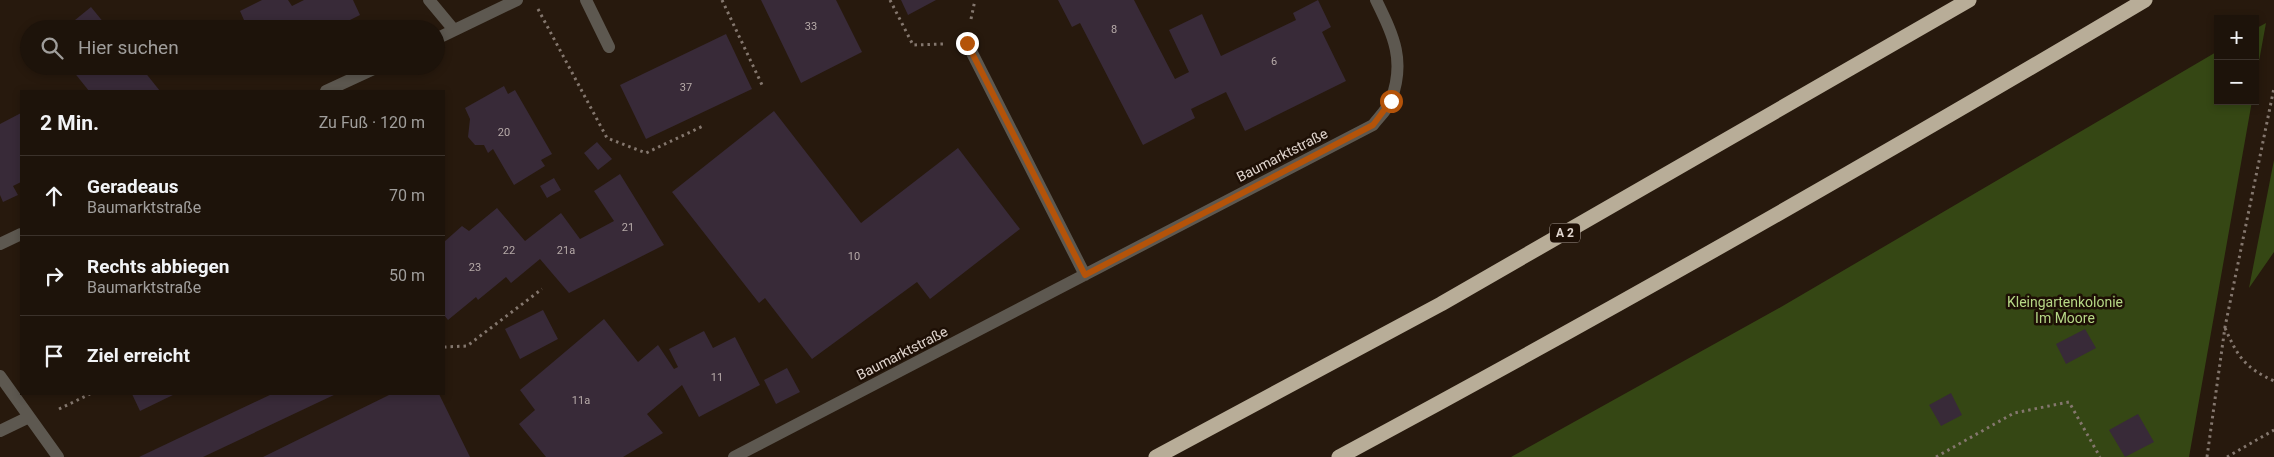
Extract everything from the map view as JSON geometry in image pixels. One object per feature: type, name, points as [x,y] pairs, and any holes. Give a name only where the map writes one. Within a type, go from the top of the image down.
[{"type":"highway","name":"A 2","points":[[1156,457],[1441,304],[1969,0]]},
{"type":"highway","points":[[1339,457],[1491,375],[1950,116],[2145,0]]},
{"type":"street","points":[[429,0],[454,30]]},
{"type":"street","points":[[445,34],[516,0]]},
{"type":"street","points":[[586,0],[609,46]]},
{"type":"street","name":"Baumarktstraße","points":[[734,457],[1373,125],[1391,101],[1398,67],[1395,38],[1376,0]]},
{"type":"street","points":[[967,43],[1085,275]]},
{"type":"street","points":[[328,90],[361,75]]},
{"type":"street","points":[[0,244],[20,234]]},
{"type":"street","points":[[0,376],[58,457]]},
{"type":"street","points":[[0,431],[29,417]]},
{"type":"path","points":[[533,0],[607,138],[646,153],[703,126]]},
{"type":"path","points":[[722,0],[763,87]]},
{"type":"path","points":[[890,0],[913,45],[967,43]]},
{"type":"path","points":[[2206,457],[2225,327],[2274,88]]},
{"type":"path","points":[[445,347],[467,346],[542,290]]},
{"type":"path","points":[[2225,327],[2238,356],[2257,373],[2274,382]]},
{"type":"path","points":[[59,409],[88,395]]},
{"type":"path","points":[[1936,457],[2014,413],[2069,402],[2100,457]]},
{"type":"path","points":[[2228,457],[2274,430]]},
{"type":"green space","points":[[2266,23],[2259,61],[2259,60],[2259,27]]},
{"type":"green space","name":"Kleingartenkolonie Im Moore","points":[[2214,53],[2214,105],[2251,105],[2189,457],[1511,457],[1781,307]]},
{"type":"green space","points":[[2274,160],[2274,252],[2249,288]]},
{"type":"building","points":[[262,0],[288,0],[292,6],[304,0],[353,0],[360,15],[350,20],[244,20],[240,11]]},
{"type":"building","points":[[761,0],[836,0],[862,52],[801,83]]},
{"type":"building","points":[[901,0],[936,0],[908,15]]},
{"type":"building","points":[[1058,0],[1134,0],[1175,79],[1189,72],[1169,30],[1202,14],[1221,56],[1296,20],[1293,13],[1318,0],[1331,27],[1322,32],[1346,81],[1245,131],[1226,92],[1191,109],[1195,118],[1143,145],[1080,23],[1072,27]]},
{"type":"building","points":[[91,7],[102,20],[75,20]]},
{"type":"building","points":[[726,34],[752,89],[646,139],[620,85]]},
{"type":"building","points":[[76,75],[147,75],[159,90],[88,90]]},
{"type":"building","points":[[504,86],[508,94],[515,90],[552,154],[541,160],[545,166],[514,185],[493,149],[488,153],[484,145],[475,145],[468,137],[470,119],[465,108]]},
{"type":"building","points":[[774,111],[861,223],[958,148],[1020,229],[930,299],[917,282],[812,359],[765,298],[759,303],[672,192]]},
{"type":"building","points":[[20,114],[20,182],[13,186],[18,195],[3,202],[0,195],[0,124]]},
{"type":"building","points":[[597,142],[612,159],[598,170],[584,153]]},
{"type":"building","points":[[620,174],[664,245],[569,293],[540,259],[511,283],[506,277],[478,300],[476,297],[448,320],[445,316],[445,241],[462,226],[469,231],[497,208],[525,241],[561,213],[580,239],[614,221],[594,191]]},
{"type":"building","points":[[554,178],[561,190],[547,198],[540,186]]},
{"type":"building","points":[[543,310],[558,339],[520,359],[505,329]]},
{"type":"building","points":[[604,319],[638,362],[658,345],[674,369],[678,367],[669,349],[704,331],[713,348],[735,337],[760,385],[699,417],[682,385],[647,414],[663,433],[623,457],[546,457],[519,424],[535,410],[520,390]]},
{"type":"building","points":[[2085,329],[2096,348],[2066,364],[2056,344]]},
{"type":"building","points":[[787,368],[800,392],[776,404],[764,380]]},
{"type":"building","points":[[1951,393],[1962,415],[1941,426],[1929,405]]},
{"type":"building","points":[[132,395],[173,395],[140,411]]},
{"type":"building","points":[[270,395],[334,395],[203,457],[139,457]]},
{"type":"building","points":[[389,395],[439,395],[470,457],[263,457]]},
{"type":"building","points":[[2138,414],[2154,442],[2125,457],[2109,430]]},
{"type":"route","points":[[967,43],[1085,275],[1373,125],[1391,101]]}]
